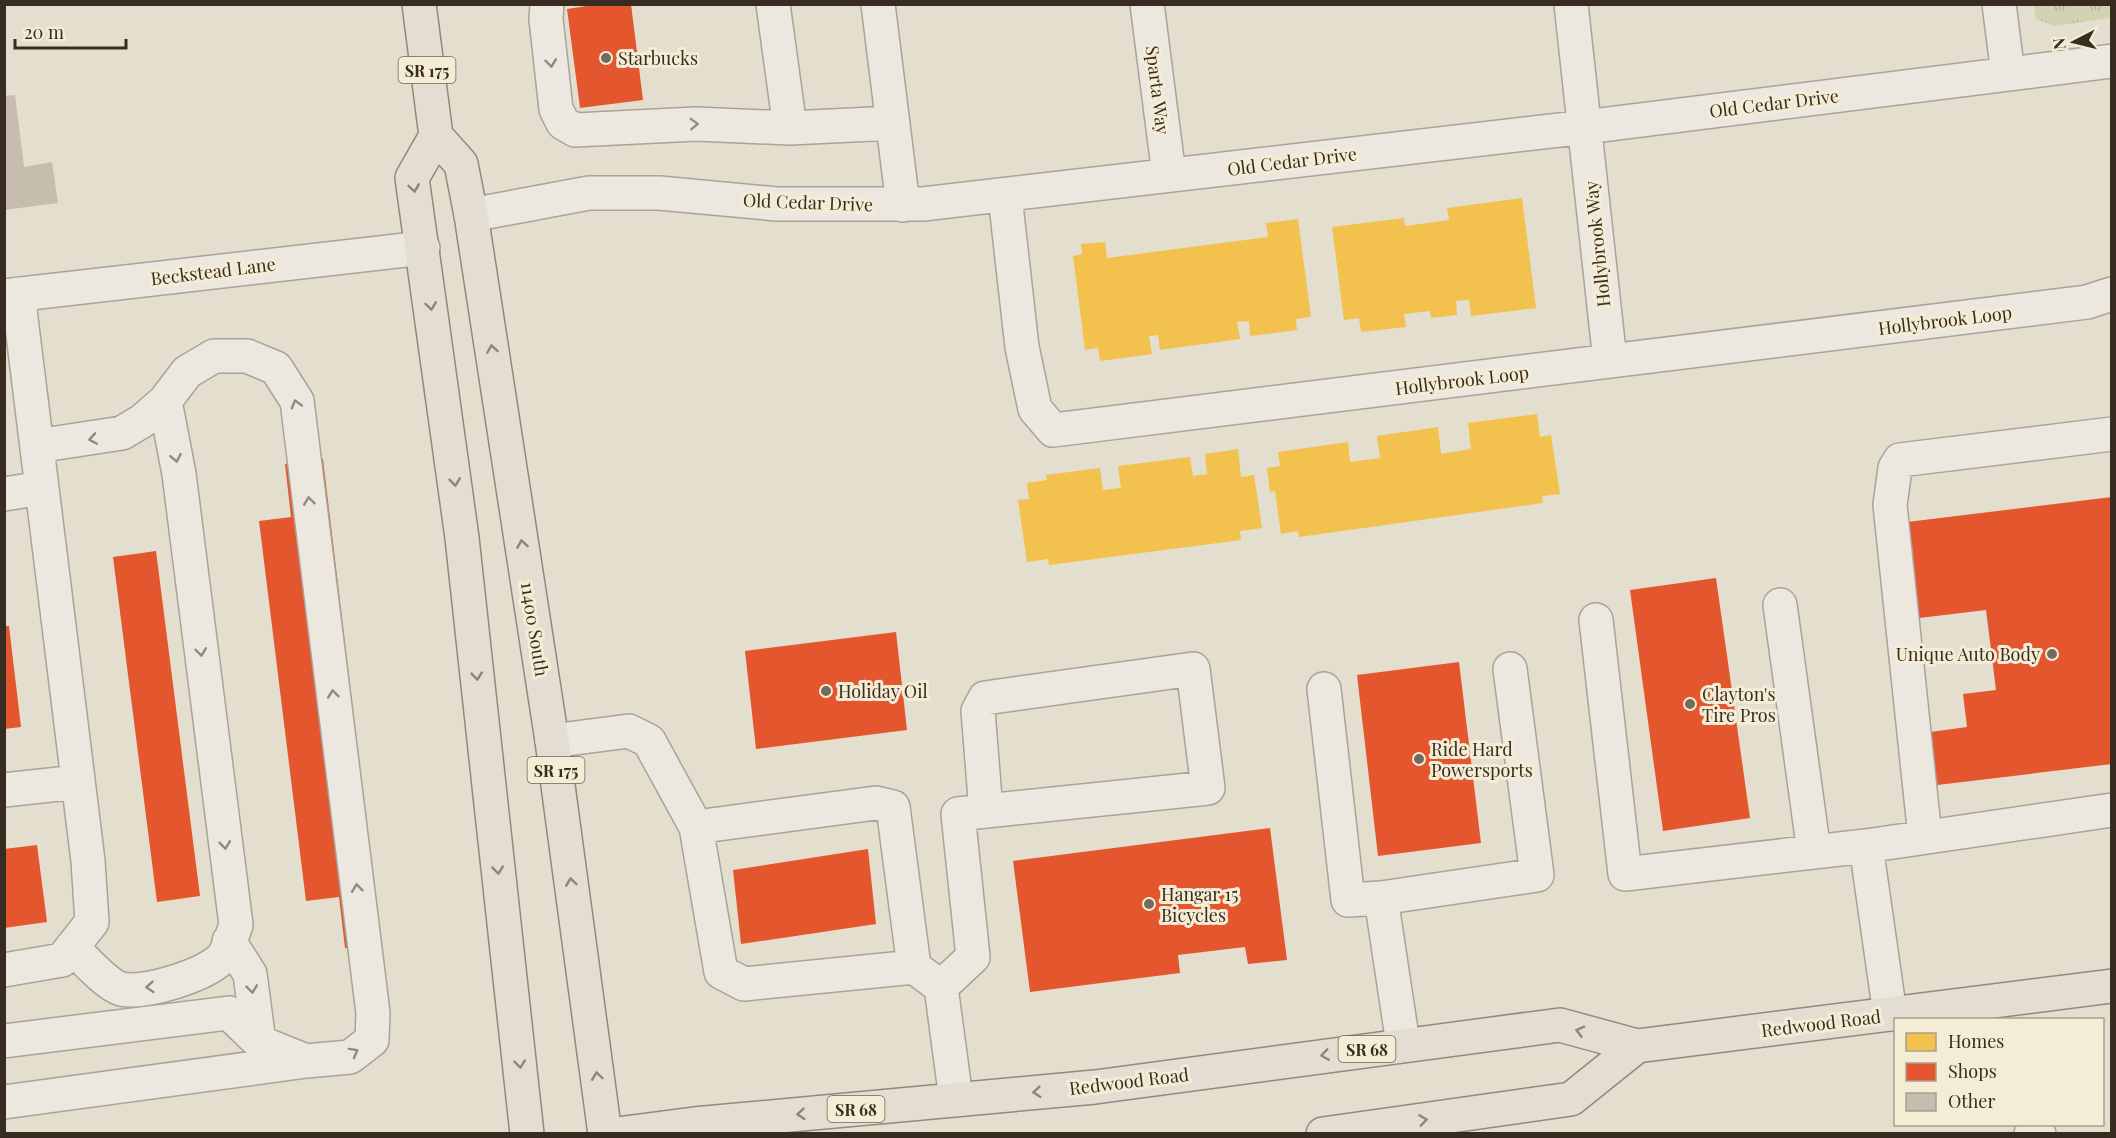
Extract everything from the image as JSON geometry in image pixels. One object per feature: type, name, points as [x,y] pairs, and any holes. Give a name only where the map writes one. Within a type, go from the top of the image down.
[{"type":"main road","name":"SR 175","points":[[419,4],[436,136]]},
{"type":"main road","name":"11400 South","points":[[436,136],[461,164],[471,215],[552,741],[605,1134]]},
{"type":"main road","points":[[436,136],[412,178],[462,538],[527,1134]]},
{"type":"main road","name":"Redwood Road","points":[[617,1134],[1095,1087],[1403,1044],[1560,1025],[1637,1046],[2112,986]]},
{"type":"main road","points":[[1323,1134],[1571,1099],[1637,1046]]},
{"type":"street","points":[[547,4],[546,19],[556,109],[563,123],[575,129],[696,124],[790,128],[893,123]]},
{"type":"street","points":[[773,4],[790,128]]},
{"type":"street","points":[[878,4],[903,204]]},
{"type":"street","name":"Sparta Way","points":[[1147,4],[1169,175]]},
{"type":"street","name":"Hollybrook Way","points":[[1571,4],[1610,362]]},
{"type":"street","points":[[2000,4],[2008,74]]},
{"type":"street","name":"Old Cedar Drive","points":[[471,215],[589,193],[658,193],[777,204],[903,204],[1005,196],[1585,128],[2112,61]]},
{"type":"street","name":"Hollybrook Loop","points":[[1005,196],[1022,347],[1035,409],[1053,430],[2087,302],[2112,294]]},
{"type":"street","name":"Beckstead Lane","points":[[11,295],[423,248]]},
{"type":"street","points":[[4,970],[62,960],[92,922],[88,861],[37,446],[11,295]]},
{"type":"street","points":[[4,1102],[350,1057],[372,1041],[373,1013],[297,401],[276,368],[247,356],[214,356],[187,372],[165,401],[142,421],[122,433],[37,446]]},
{"type":"street","points":[[72,947],[94,969],[120,988],[159,986],[193,977],[222,958],[236,925],[179,474],[165,401]]},
{"type":"street","points":[[1925,837],[1890,505],[1895,468],[1900,460],[2112,434]]},
{"type":"street","points":[[4,494],[42,488]]},
{"type":"street","points":[[1779,605],[1814,852]]},
{"type":"street","points":[[1596,620],[1625,874],[1866,846],[2112,810]]},
{"type":"street","points":[[941,987],[973,957],[958,814],[1208,788],[1193,669],[985,698],[978,711],[986,811]]},
{"type":"street","points":[[1324,689],[1348,900],[1381,898],[1538,875],[1510,669]]},
{"type":"street","points":[[552,741],[628,731],[649,741],[696,827],[721,972],[744,984],[914,967],[941,987],[956,1099]]},
{"type":"street","points":[[4,790],[78,782]]},
{"type":"street","points":[[696,827],[876,803],[893,807],[914,967]]},
{"type":"street","points":[[1866,846],[1890,1014]]},
{"type":"street","points":[[1381,898],[1403,1044]]},
{"type":"street","points":[[229,941],[250,974],[261,1041]]},
{"type":"street","points":[[4,1041],[229,1013],[261,1041],[306,1061]]},
{"type":"street","points":[[4,1061],[261,1041]]},
{"type":"street","points":[[4,1083],[261,1041]]},
{"type":"street","points":[[2031,1134],[2039,1134]]},
{"type":"green space","points":[[2034,5],[2111,5],[2111,18],[2054,26],[2036,19]]},
{"type":"building: Homes","points":[[1522,198],[1536,308],[1471,316],[1469,300],[1456,301],[1457,315],[1431,318],[1430,311],[1404,314],[1406,327],[1361,332],[1359,318],[1344,320],[1332,227],[1404,218],[1405,226],[1449,220],[1447,208]]},
{"type":"building: Homes","points":[[1298,219],[1311,317],[1296,319],[1297,330],[1250,336],[1249,321],[1237,322],[1240,339],[1160,350],[1158,335],[1149,336],[1152,354],[1100,361],[1098,348],[1085,350],[1073,256],[1082,254],[1081,244],[1105,242],[1107,258],[1268,237],[1266,223]]},
{"type":"building: Homes","points":[[1537,414],[1540,437],[1551,435],[1560,494],[1542,496],[1543,503],[1299,537],[1298,531],[1281,534],[1275,491],[1270,492],[1267,468],[1280,466],[1278,452],[1348,442],[1350,462],[1380,458],[1377,436],[1438,427],[1441,454],[1471,449],[1468,423]]},
{"type":"building: Homes","points":[[1238,449],[1241,477],[1254,475],[1262,528],[1240,531],[1241,540],[1049,565],[1048,559],[1027,562],[1018,500],[1029,499],[1027,483],[1047,480],[1046,475],[1100,468],[1103,490],[1121,488],[1118,466],[1190,457],[1193,476],[1207,474],[1205,454]]},
{"type":"building: Shops","points":[[599,4],[631,4],[643,100],[580,108],[567,9]]},
{"type":"building: Shops","points":[[323,459],[381,944],[345,948],[339,897],[306,901],[259,521],[291,517],[285,464]]},
{"type":"building: Shops","name":"Unique Auto Body","points":[[2112,497],[2112,764],[1929,786],[1923,733],[1967,727],[1963,694],[1996,690],[1986,610],[1911,619],[1899,523]]},
{"type":"building: Shops","points":[[156,551],[200,896],[157,902],[113,557]]},
{"type":"building: Shops","name":"Clayton's Tire Pros","points":[[1716,578],[1750,818],[1663,831],[1630,590]]},
{"type":"building: Shops","points":[[4,626],[9,626],[21,727],[4,729]]},
{"type":"building: Shops","name":"Holiday Oil","points":[[896,632],[907,730],[756,749],[745,651]]},
{"type":"building: Shops","name":"Ride Hard Powersports","points":[[1459,662],[1481,843],[1378,856],[1357,675]]},
{"type":"building: Shops","name":"Hangar 15 Bicycles","points":[[1270,828],[1287,960],[1248,964],[1245,947],[1178,955],[1180,973],[1030,992],[1013,861]]},
{"type":"building: Shops","points":[[37,845],[47,922],[4,928],[4,849]]},
{"type":"building: Shops","points":[[868,849],[876,924],[741,944],[733,870]]},
{"type":"building: Other","points":[[15,95],[24,167],[52,162],[58,203],[4,210],[4,96]]},
{"type":"place","name":"Starbucks","points":[[606,58]]},
{"type":"place","name":"Unique Auto Body","points":[[2052,654]]},
{"type":"place","name":"Holiday Oil","points":[[826,691]]},
{"type":"place","name":"Clayton's Tire Pros","points":[[1690,704]]},
{"type":"place","name":"Ride Hard Powersports","points":[[1419,759]]},
{"type":"place","name":"Hangar 15 Bicycles","points":[[1149,904]]}]
